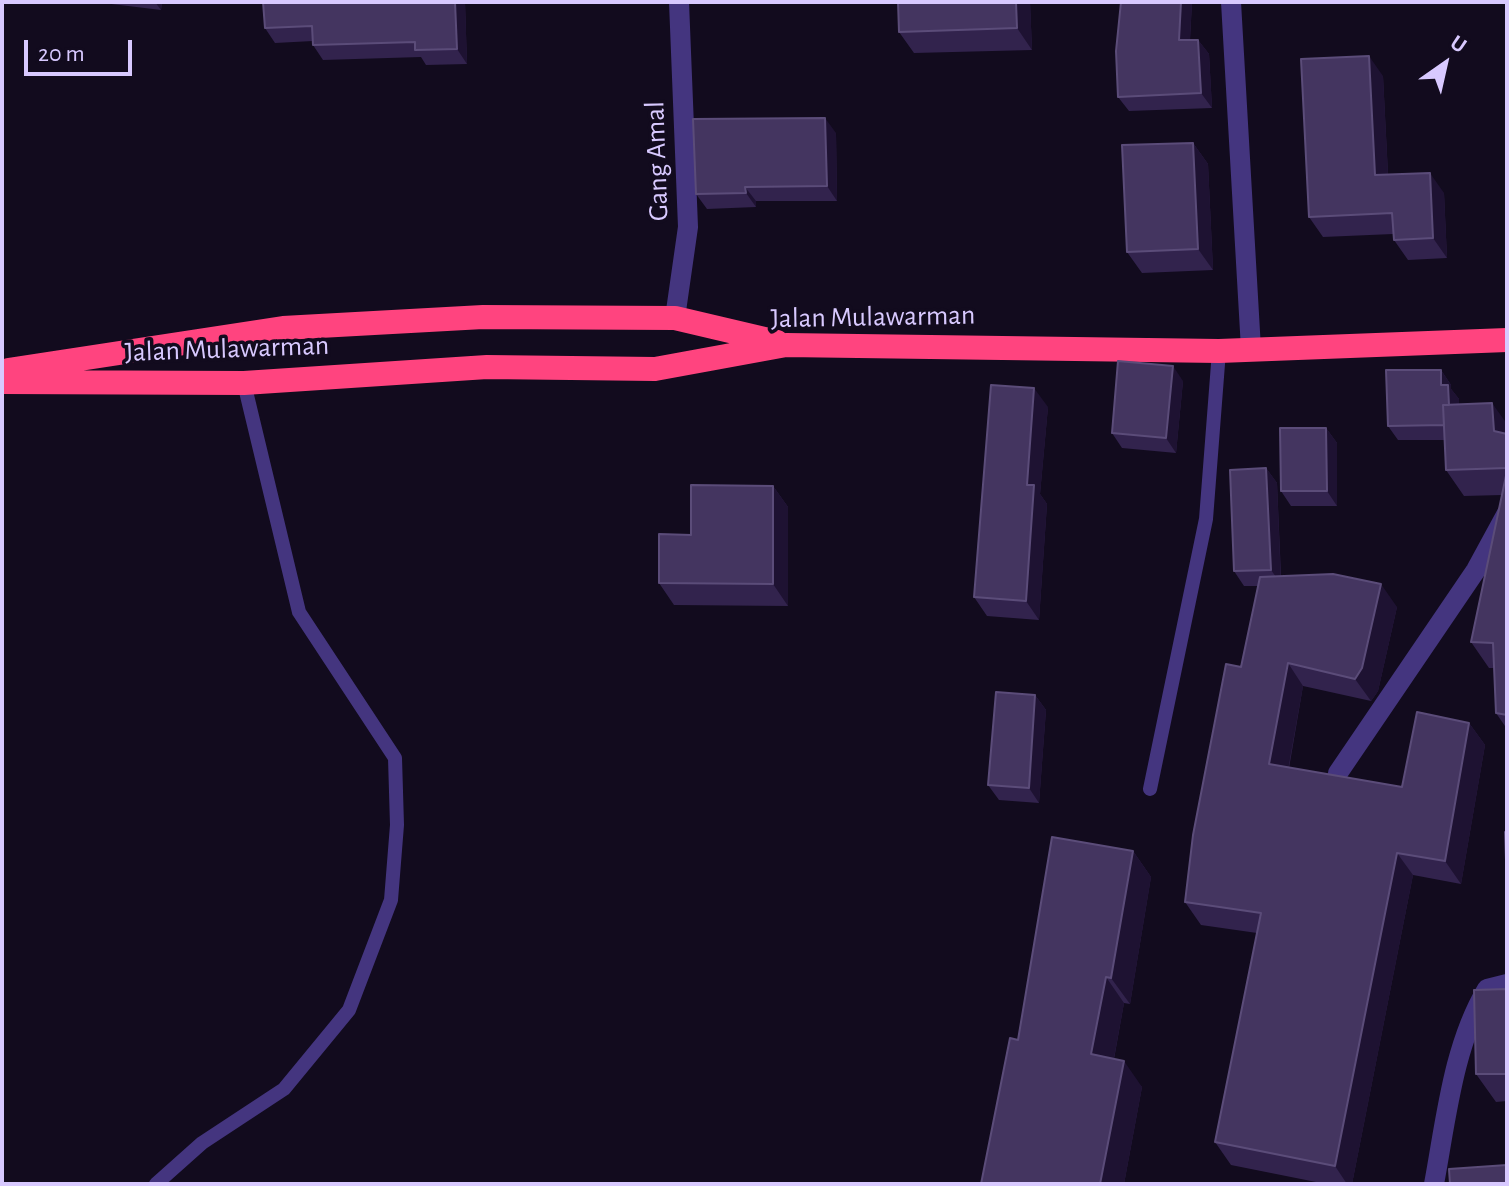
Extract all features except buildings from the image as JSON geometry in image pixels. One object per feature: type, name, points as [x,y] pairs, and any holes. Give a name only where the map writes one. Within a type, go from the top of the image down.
[{"type":"highway","points":[[2,371],[283,328],[483,317],[675,318],[786,345]]},
{"type":"highway","name":"Jalan Mulawarman","points":[[2,382],[244,383],[487,367],[655,369],[786,345],[1219,351],[1507,340]]},
{"type":"street","name":"Gang Amal","points":[[675,318],[688,227],[679,2]]},
{"type":"street","points":[[1231,2],[1251,349]]},
{"type":"street","points":[[1338,773],[1476,570],[1507,513]]},
{"type":"street","points":[[1434,1184],[1449,1104],[1472,1014],[1487,989],[1507,984]]},
{"type":"lane","points":[[1150,789],[1206,519],[1219,351]]},
{"type":"lane","points":[[156,1184],[202,1143],[284,1089],[349,1010],[391,900],[397,825],[395,758],[299,612],[244,383]]}]
